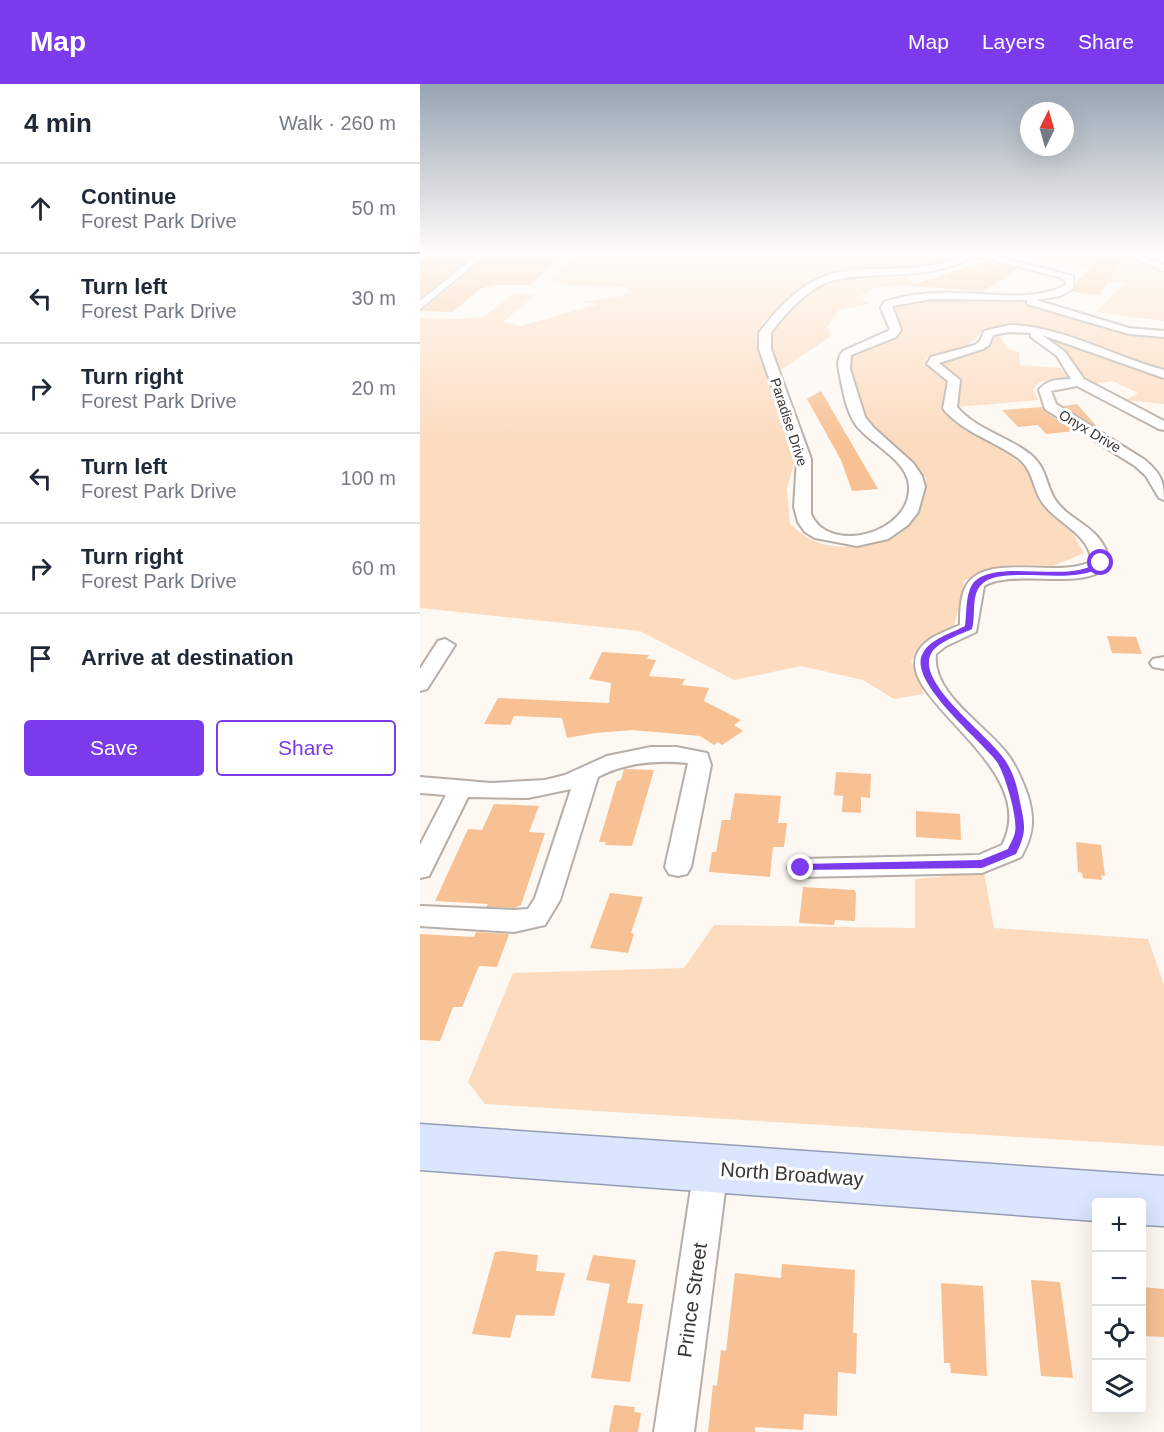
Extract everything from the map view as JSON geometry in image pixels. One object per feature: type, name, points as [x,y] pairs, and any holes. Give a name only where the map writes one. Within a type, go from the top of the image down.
[{"type":"main road","name":"North Broadway","points":[[420,1146],[1164,1201]]},
{"type":"street","name":"Paradise Drive","points":[[780,317],[765,333],[765,349],[804,459],[806,470],[801,513],[807,525],[819,535],[854,541],[884,535],[906,519],[917,495],[914,473],[861,423],[854,407],[844,357],[854,349],[892,335],[896,330],[891,317]]},
{"type":"street","points":[[1081,317],[1110,329],[1138,334],[1164,334]]},
{"type":"street","points":[[801,868],[982,864],[1012,851],[1021,830],[1010,778],[1000,759],[943,699],[924,669],[926,654],[936,644],[969,627],[973,592],[978,582],[990,577],[1012,574],[1077,572],[1094,569],[1101,563],[1096,545],[1045,496],[1040,474],[1033,464],[1020,454],[968,425],[954,413],[950,408],[954,380],[933,364],[941,355],[985,343],[988,333],[1029,331],[1062,336],[1117,360],[1164,374]]},
{"type":"street","points":[[1029,331],[1061,354],[1079,382],[1164,426]]},
{"type":"street","name":"Onyx Drive","points":[[1079,382],[1050,385],[1045,390],[1050,406],[1140,463],[1152,474],[1164,495]]},
{"type":"street","points":[[1117,403],[1152,407]]},
{"type":"street","points":[[420,685],[445,645]]},
{"type":"street","points":[[420,785],[461,789],[534,790],[562,784],[587,775],[605,765],[640,757],[684,754],[699,758],[700,765],[678,867]]},
{"type":"street","points":[[420,916],[514,921],[536,918],[547,900],[587,775]]},
{"type":"street","points":[[420,869],[461,789]]},
{"type":"street","name":"Prince Street","points":[[674,1432],[711,1168]]},
{"type":"shaded area","points":[[509,317],[503,322],[521,326],[553,317],[768,317],[763,322],[756,338],[794,463],[787,489],[790,524],[812,540],[823,544],[849,547],[877,543],[901,533],[916,514],[924,491],[926,478],[907,455],[875,429],[861,409],[848,361],[859,350],[899,336],[900,324],[895,317],[1075,317],[1104,328],[1130,334],[1164,335],[1164,370],[1114,356],[1090,342],[1054,332],[1017,327],[983,328],[978,336],[966,346],[925,358],[929,367],[946,380],[941,407],[957,424],[1004,450],[1030,472],[1045,506],[1068,525],[1084,553],[1046,569],[1002,569],[965,580],[954,626],[922,642],[911,661],[924,694],[894,699],[863,680],[801,666],[734,680],[640,631],[420,608],[420,318]]},
{"type":"shaded area","points":[[783,317],[834,317],[827,327],[832,335],[778,373],[770,335]]},
{"type":"shaded area","points":[[1133,317],[1164,317],[1164,321]]},
{"type":"shaded area","points":[[995,334],[998,334],[1008,349],[1019,352],[1020,365],[1061,368],[1068,377],[1039,382],[1033,389],[1038,400],[957,407],[961,378],[939,364],[950,356],[991,343]]},
{"type":"shaded area","points":[[1042,334],[1117,363],[1164,376],[1164,404],[1126,400],[1138,393],[1113,381],[1091,384],[1066,354],[1039,336]]},
{"type":"shaded area","points":[[984,872],[994,928],[1148,939],[1164,985],[1164,1146],[485,1104],[468,1082],[513,973],[684,968],[714,925],[915,928],[915,879]]},
{"type":"building","points":[[821,391],[878,489],[852,491],[841,460],[807,399]]},
{"type":"building","points":[[1077,404],[1099,429],[1063,406]]},
{"type":"building","points":[[1042,407],[1044,411],[1075,431],[1046,434],[1038,425],[1018,427],[1002,410]]},
{"type":"building","points":[[1107,636],[1136,637],[1142,654],[1112,653]]},
{"type":"building","points":[[602,652],[649,655],[647,659],[656,660],[649,676],[685,679],[682,685],[709,688],[704,701],[741,720],[734,725],[743,731],[722,745],[718,742],[714,745],[700,736],[632,730],[567,738],[562,718],[514,716],[510,725],[484,724],[498,698],[609,703],[611,683],[589,679]]},
{"type":"building","points":[[624,769],[654,770],[632,846],[605,845],[606,842],[599,842],[617,781],[621,780]]},
{"type":"building","points":[[836,772],[871,774],[870,798],[861,797],[861,813],[842,812],[843,796],[834,795]]},
{"type":"building","points":[[735,793],[781,796],[778,823],[787,823],[784,847],[773,847],[770,877],[709,872],[712,852],[716,852],[722,820],[730,820]]},
{"type":"building","points":[[494,804],[539,806],[529,832],[545,833],[521,905],[514,908],[486,907],[488,904],[435,901],[468,829],[482,830]]},
{"type":"building","points":[[916,811],[960,814],[961,840],[916,837]]},
{"type":"building","points":[[1076,842],[1101,845],[1105,876],[1101,875],[1102,880],[1083,878],[1082,873],[1078,872]]},
{"type":"building","points":[[803,887],[854,890],[856,893],[855,921],[835,920],[834,925],[799,923]]},
{"type":"building","points":[[610,893],[643,897],[631,933],[634,934],[628,953],[590,948]]},
{"type":"building","points":[[476,932],[509,934],[497,967],[479,966],[462,1007],[453,1007],[440,1041],[420,1040],[420,934],[474,937]]},
{"type":"building","points":[[495,1252],[538,1255],[536,1271],[565,1273],[554,1316],[516,1315],[510,1338],[472,1334]]},
{"type":"building","points":[[593,1255],[636,1260],[627,1303],[643,1304],[630,1382],[591,1378],[610,1284],[586,1280]]},
{"type":"building","points":[[782,1264],[855,1270],[853,1333],[857,1333],[856,1374],[838,1372],[837,1416],[804,1414],[803,1430],[755,1427],[755,1432],[708,1432],[713,1385],[717,1386],[721,1350],[726,1351],[735,1273],[781,1278]]},
{"type":"building","points":[[1031,1280],[1060,1282],[1073,1378],[1041,1376]]},
{"type":"building","points":[[941,1283],[983,1286],[987,1376],[951,1373],[950,1363],[944,1363]]},
{"type":"building","points":[[1146,1287],[1164,1289],[1164,1337],[1146,1336]]},
{"type":"building","points":[[614,1405],[635,1407],[634,1412],[641,1413],[638,1432],[609,1432]]},
{"type":"route","points":[[801,868],[982,864],[1012,851],[1021,830],[1010,778],[1000,759],[943,699],[924,669],[926,654],[936,644],[956,636],[969,627],[973,592],[978,582],[990,577],[1012,574],[1077,572],[1094,569],[1101,563]]}]
